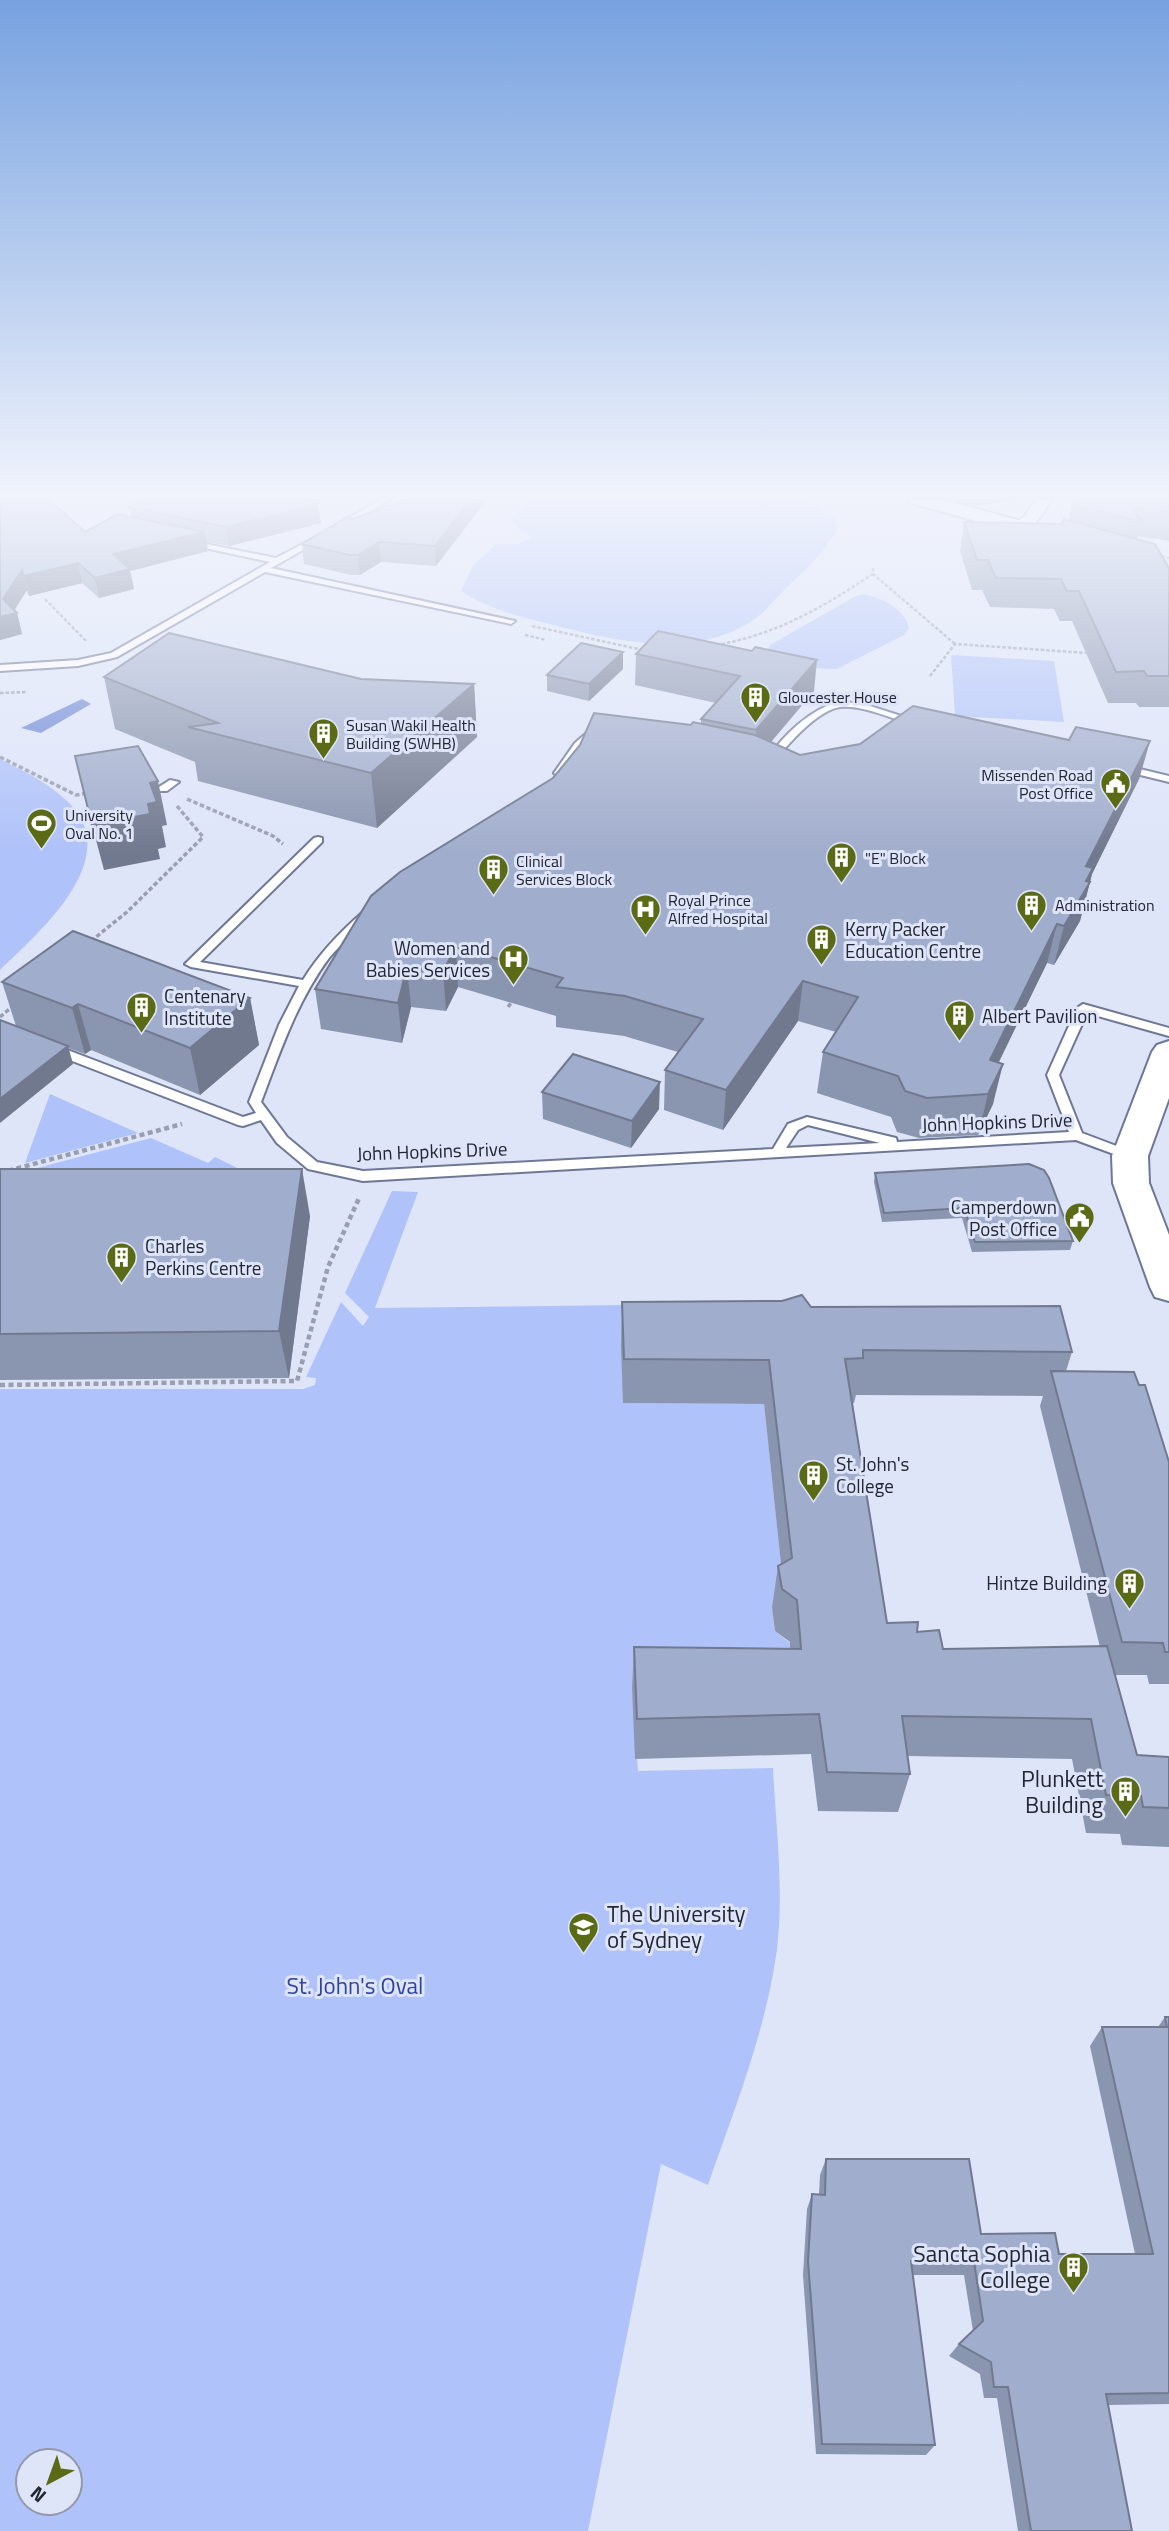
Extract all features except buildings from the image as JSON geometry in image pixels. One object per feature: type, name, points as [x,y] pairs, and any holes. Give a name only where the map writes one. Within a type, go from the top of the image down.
[{"type":"street","points":[[1169,1052],[1130,1156],[1131,1183],[1169,1287]]},
{"type":"lane","points":[[0,668],[78,663],[106,658],[178,617]]},
{"type":"lane","points":[[492,617],[510,621]]},
{"type":"lane","points":[[766,770],[779,773],[770,761],[777,748],[823,711],[841,704],[931,725]]},
{"type":"lane","points":[[905,733],[918,723]]},
{"type":"lane","points":[[550,782],[579,745],[593,732],[607,735]]},
{"type":"lane","points":[[1106,765],[1169,779]]},
{"type":"lane","points":[[163,789],[174,782]]},
{"type":"lane","points":[[306,984],[191,964],[318,840]]},
{"type":"lane","points":[[40,1045],[243,1122],[262,1115],[254,1102],[289,1013],[331,949],[373,910]]},
{"type":"lane","points":[[1077,1136],[1053,1074],[1083,1008],[1169,1032]]},
{"type":"lane","name":"John Hopkins Drive","points":[[262,1115],[282,1140],[313,1166],[363,1176],[1077,1136],[1130,1156]]},
{"type":"lane","points":[[776,1152],[793,1126],[807,1121],[906,1144]]},
{"type":"path","points":[[63,617],[86,641]]},
{"type":"path","points":[[705,646],[741,642],[807,617]]},
{"type":"path","points":[[923,617],[955,645],[1087,653]]},
{"type":"path","points":[[510,621],[627,647],[653,650]]},
{"type":"path","points":[[522,634],[546,640]]},
{"type":"path","points":[[930,676],[955,645]]},
{"type":"path","points":[[0,693],[27,692]]},
{"type":"path","points":[[0,757],[76,795],[89,793]]},
{"type":"path","points":[[163,789],[273,836],[298,858]]},
{"type":"path","points":[[85,945],[127,912],[203,837],[163,789]]},
{"type":"path","points":[[0,1017],[24,997]]},
{"type":"path","points":[[0,1173],[166,1131],[187,1122]]},
{"type":"path","points":[[0,1385],[297,1381],[328,1267],[362,1191],[354,1192]]},
{"type":"green space","points":[[522,617],[756,617],[715,638],[690,643],[637,642],[585,633]]},
{"type":"green space","points":[[819,617],[904,617],[909,628],[904,635],[837,669],[813,668],[767,651],[770,645]]},
{"type":"green space","points":[[951,655],[1054,661],[1064,722],[955,716]]},
{"type":"green space","name":"University Oval No. 1","points":[[0,759],[48,786],[72,806],[85,828],[87,850],[81,873],[69,895],[34,937],[0,970]]},
{"type":"green space","points":[[50,1094],[138,1133],[25,1163]]},
{"type":"green space","points":[[151,1138],[208,1163],[215,1157],[266,1182],[22,1172]]},
{"type":"green space","name":"St. John's Oval","points":[[392,1191],[418,1192],[375,1308],[627,1305],[623,1403],[764,1404],[785,1600],[772,1608],[775,1631],[790,1643],[794,1690],[632,1688],[638,1771],[773,1768],[779,1858],[779,1927],[772,1979],[757,2039],[708,2185],[661,2164],[588,2531],[0,2531],[0,1389],[303,1389],[315,1385],[316,1378],[306,1377],[341,1302],[363,1326],[369,1317],[345,1293]]},
{"type":"shaded area","points":[[82,699],[91,704],[41,733],[21,728]]},
{"type":"place","name":"Gloucester House","points":[[755,724]]},
{"type":"place","name":"Susan Wakil Health Building (SWHB)","points":[[323,761]]},
{"type":"place","name":"Missenden Road Post Office","points":[[1116,811]]},
{"type":"place","name":"University Oval No. 1","points":[[42,851]]},
{"type":"place","name":"\"E\" Block","points":[[842,885]]},
{"type":"place","name":"Clinical Services Block","points":[[493,897]]},
{"type":"place","name":"Administration","points":[[1032,932]]},
{"type":"place","name":"Royal Prince Alfred Hospital","points":[[645,936]]},
{"type":"place","name":"Kerry Packer Education Centre","points":[[822,967]]},
{"type":"place","name":"Women and Babies Services","points":[[513,986]]},
{"type":"place","name":"Centenary Institute","points":[[141,1034]]},
{"type":"place","name":"Albert Pavilion","points":[[959,1043]]},
{"type":"place","name":"Camperdown Post Office","points":[[1080,1245]]},
{"type":"place","name":"Charles Perkins Centre","points":[[122,1284]]},
{"type":"place","name":"St. John's College","points":[[813,1502]]},
{"type":"place","name":"Hintze Building","points":[[1130,1610]]},
{"type":"place","name":"Plunkett Building","points":[[1126,1819]]},
{"type":"place","name":"The University of Sydney","points":[[584,1954]]},
{"type":"place","name":"Sancta Sophia College","points":[[1073,2294]]}]
